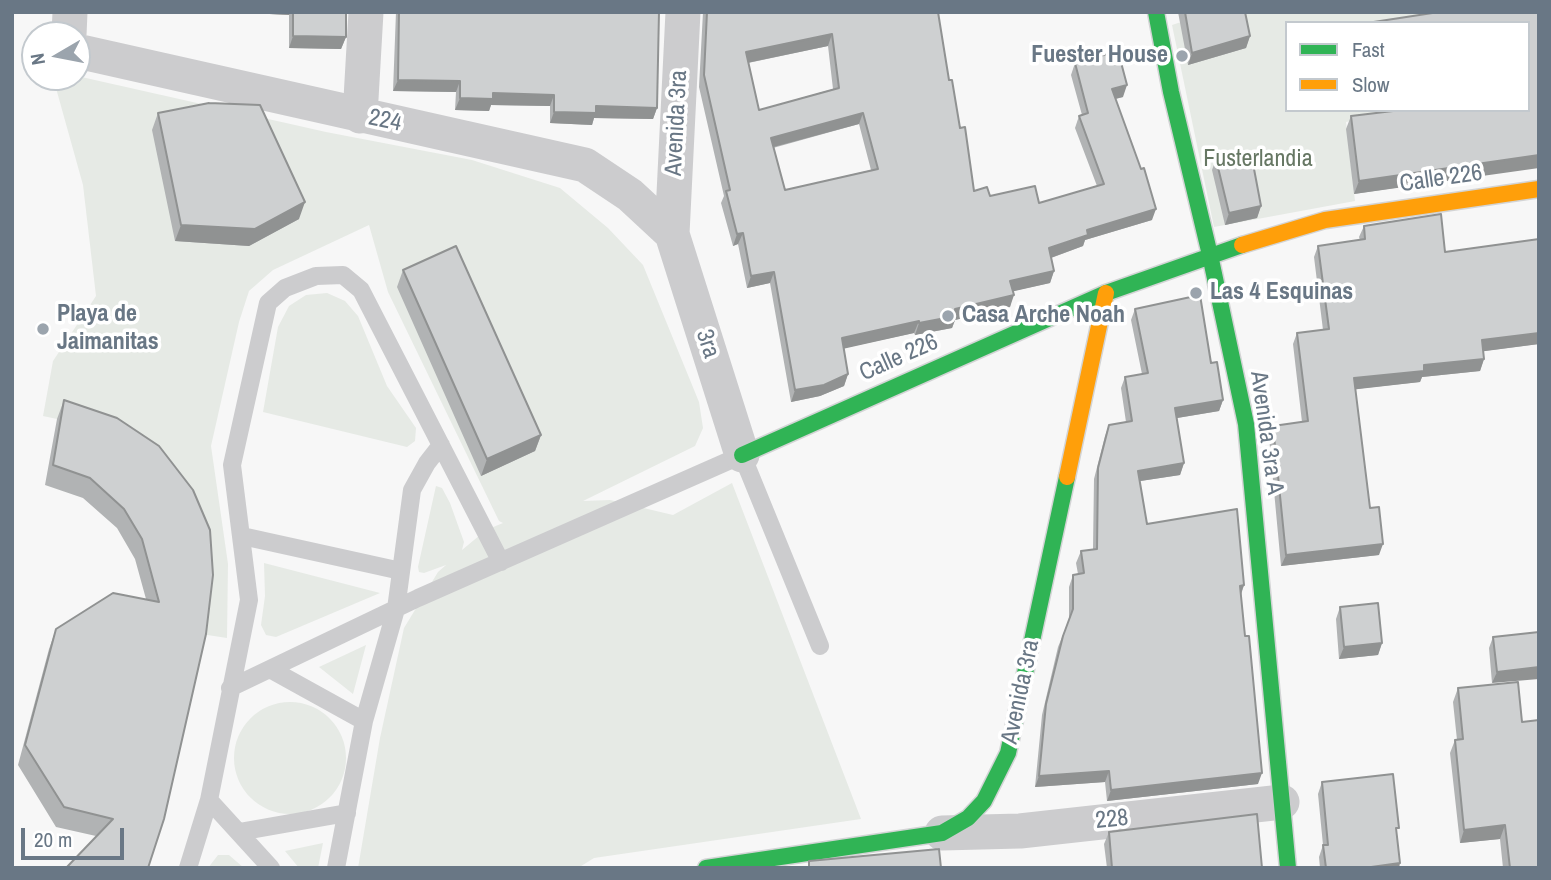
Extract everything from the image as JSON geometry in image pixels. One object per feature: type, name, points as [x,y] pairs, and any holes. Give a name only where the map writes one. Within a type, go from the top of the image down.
[{"type":"street","points":[[360,116],[366,12]]},
{"type":"street","name":"Avenida 3ra","points":[[672,234],[682,12]]},
{"type":"street","name":"Avenida 3ra A","points":[[1156,12],[1171,92],[1210,255],[1246,425],[1288,868]]},
{"type":"street","name":"224","points":[[91,54],[585,164],[630,195],[672,234]]},
{"type":"street","name":"Calle 226","points":[[742,455],[1106,293],[1210,255],[1325,220],[1539,189]]},
{"type":"street","name":"3ra","points":[[672,234],[742,455]]},
{"type":"street","name":"Avenida 3ra","points":[[706,868],[942,833],[968,818],[984,801],[1008,753],[1106,293]]},
{"type":"street","name":"228","points":[[942,833],[1020,831],[1282,802]]},
{"type":"lane","points":[[188,868],[209,800],[249,600],[232,465],[268,303],[285,288],[316,276],[344,275],[361,290],[501,562]]},
{"type":"lane","points":[[336,868],[364,721],[396,609],[412,490],[426,463],[441,446]]},
{"type":"lane","name":"Calle 226","points":[[270,668],[418,598],[742,455]]},
{"type":"lane","points":[[742,455],[820,646]]},
{"type":"lane","points":[[242,537],[401,571]]},
{"type":"lane","points":[[230,688],[270,668],[364,721]]},
{"type":"lane","points":[[209,800],[271,868]]},
{"type":"lane","points":[[239,832],[346,813]]},
{"type":"green space","name":"Fusterlandia","points":[[1211,12],[1461,12],[1461,21],[1285,21],[1285,112],[1398,112],[1346,122],[1355,201],[1214,227],[1172,25]]},
{"type":"green space","points":[[91,79],[326,132],[472,160],[560,188],[608,228],[643,265],[699,402],[703,428],[695,446],[583,501],[610,500],[673,515],[732,483],[861,819],[594,858],[578,868],[358,868],[380,738],[404,628],[438,572],[446,565],[424,573],[419,572],[418,567],[436,486],[442,488],[450,503],[464,542],[462,550],[486,530],[503,523],[499,521],[388,292],[369,225],[273,270],[249,291],[239,322],[211,446],[228,564],[227,638],[201,634],[57,419],[43,416],[53,361],[96,296],[83,185],[57,91],[91,91]]},
{"type":"green space","points":[[327,293],[345,301],[358,316],[387,386],[416,428],[415,441],[407,447],[263,412],[278,327],[289,306],[306,295]]},
{"type":"green space","points":[[264,563],[380,593],[276,637],[266,635],[261,625],[265,596]]},
{"type":"green space","points":[[366,645],[353,694],[319,667]]},
{"type":"green space","points":[[290,702],[311,706],[330,718],[342,737],[346,758],[342,779],[330,798],[311,810],[290,814],[269,810],[250,798],[238,779],[234,758],[238,737],[250,718],[269,706]]},
{"type":"green space","points":[[323,843],[318,868],[299,868],[285,851]]},
{"type":"green space","points":[[218,855],[229,855],[244,868],[208,868]]},
{"type":"building","points":[[293,12],[346,12],[346,37],[293,36]]},
{"type":"building","points":[[399,12],[659,12],[657,108],[596,106],[596,113],[554,112],[554,95],[493,93],[493,99],[460,98],[460,81],[398,80]]},
{"type":"building","points":[[707,12],[938,12],[960,128],[965,127],[974,191],[987,187],[990,196],[1035,186],[1039,203],[1104,184],[1079,116],[1088,113],[1075,63],[1118,51],[1127,85],[1112,89],[1141,169],[1144,168],[1156,209],[1087,230],[1088,235],[1049,248],[1054,271],[1010,281],[1014,295],[955,309],[956,316],[919,321],[842,338],[848,374],[824,385],[795,390],[774,272],[751,276],[743,233],[737,234],[726,191],[730,190],[704,75]],"holes":[[[832,34],[839,88],[759,110],[746,52]],[[863,113],[878,169],[785,190],[771,138]]]},
{"type":"building","points":[[1185,12],[1245,12],[1250,36],[1192,53]]},
{"type":"building","points":[[1439,12],[1539,12],[1539,155],[1359,181],[1351,116],[1385,112],[1530,112],[1530,21],[1380,21]]},
{"type":"building","points":[[209,103],[260,105],[305,202],[255,229],[181,225],[158,113]]},
{"type":"building","points":[[1251,153],[1261,206],[1229,213],[1216,159]]},
{"type":"building","points":[[1441,214],[1445,252],[1539,239],[1539,333],[1482,340],[1484,359],[1424,365],[1424,371],[1354,378],[1370,508],[1379,507],[1383,544],[1286,555],[1273,426],[1308,421],[1297,333],[1329,329],[1318,246],[1365,239],[1364,226]]},
{"type":"building","points":[[456,246],[541,435],[487,459],[403,270]]},
{"type":"building","points":[[1200,295],[1211,363],[1217,362],[1223,400],[1175,408],[1184,463],[1138,471],[1147,524],[1237,509],[1244,585],[1240,586],[1245,636],[1249,636],[1262,773],[1111,790],[1109,771],[1039,776],[1046,704],[1063,636],[1073,609],[1073,575],[1084,573],[1081,551],[1097,549],[1098,468],[1109,425],[1132,421],[1125,377],[1148,373],[1135,309]]},
{"type":"building","points":[[64,400],[117,418],[159,446],[193,490],[210,530],[213,575],[206,634],[164,819],[148,868],[66,868],[113,819],[64,807],[25,745],[56,629],[113,593],[159,602],[142,539],[124,509],[90,478],[53,465]]},
{"type":"building","points":[[1378,603],[1382,643],[1344,647],[1340,607]]},
{"type":"building","points":[[1539,632],[1539,667],[1497,672],[1493,637]]},
{"type":"building","points":[[1518,682],[1522,722],[1539,720],[1539,868],[1510,868],[1505,825],[1464,830],[1455,740],[1463,739],[1458,688]]},
{"type":"building","points":[[1393,774],[1400,863],[1364,868],[1326,868],[1323,845],[1328,845],[1322,782]]},
{"type":"building","points":[[1257,814],[1262,868],[1112,868],[1109,832]]},
{"type":"building","points":[[939,849],[941,868],[809,868],[809,861]]},
{"type":"traffic: fast","points":[[1156,12],[1171,92],[1210,255],[1246,424],[1288,868]]},
{"type":"traffic: fast","points":[[742,455],[1106,293],[1242,245]]},
{"type":"traffic: fast","points":[[706,868],[942,833],[968,818],[984,801],[1008,753],[1067,477]]},
{"type":"traffic: slow","points":[[1242,245],[1325,220],[1539,189]]},
{"type":"traffic: slow","points":[[1067,477],[1106,293]]},
{"type":"place","name":"Fuester House","points":[[1182,56]]},
{"type":"place","name":"Las 4 Esquinas","points":[[1196,293]]},
{"type":"place","name":"Casa Arche Noah","points":[[948,316]]},
{"type":"place","name":"Playa de Jaimanitas","points":[[43,329]]}]
